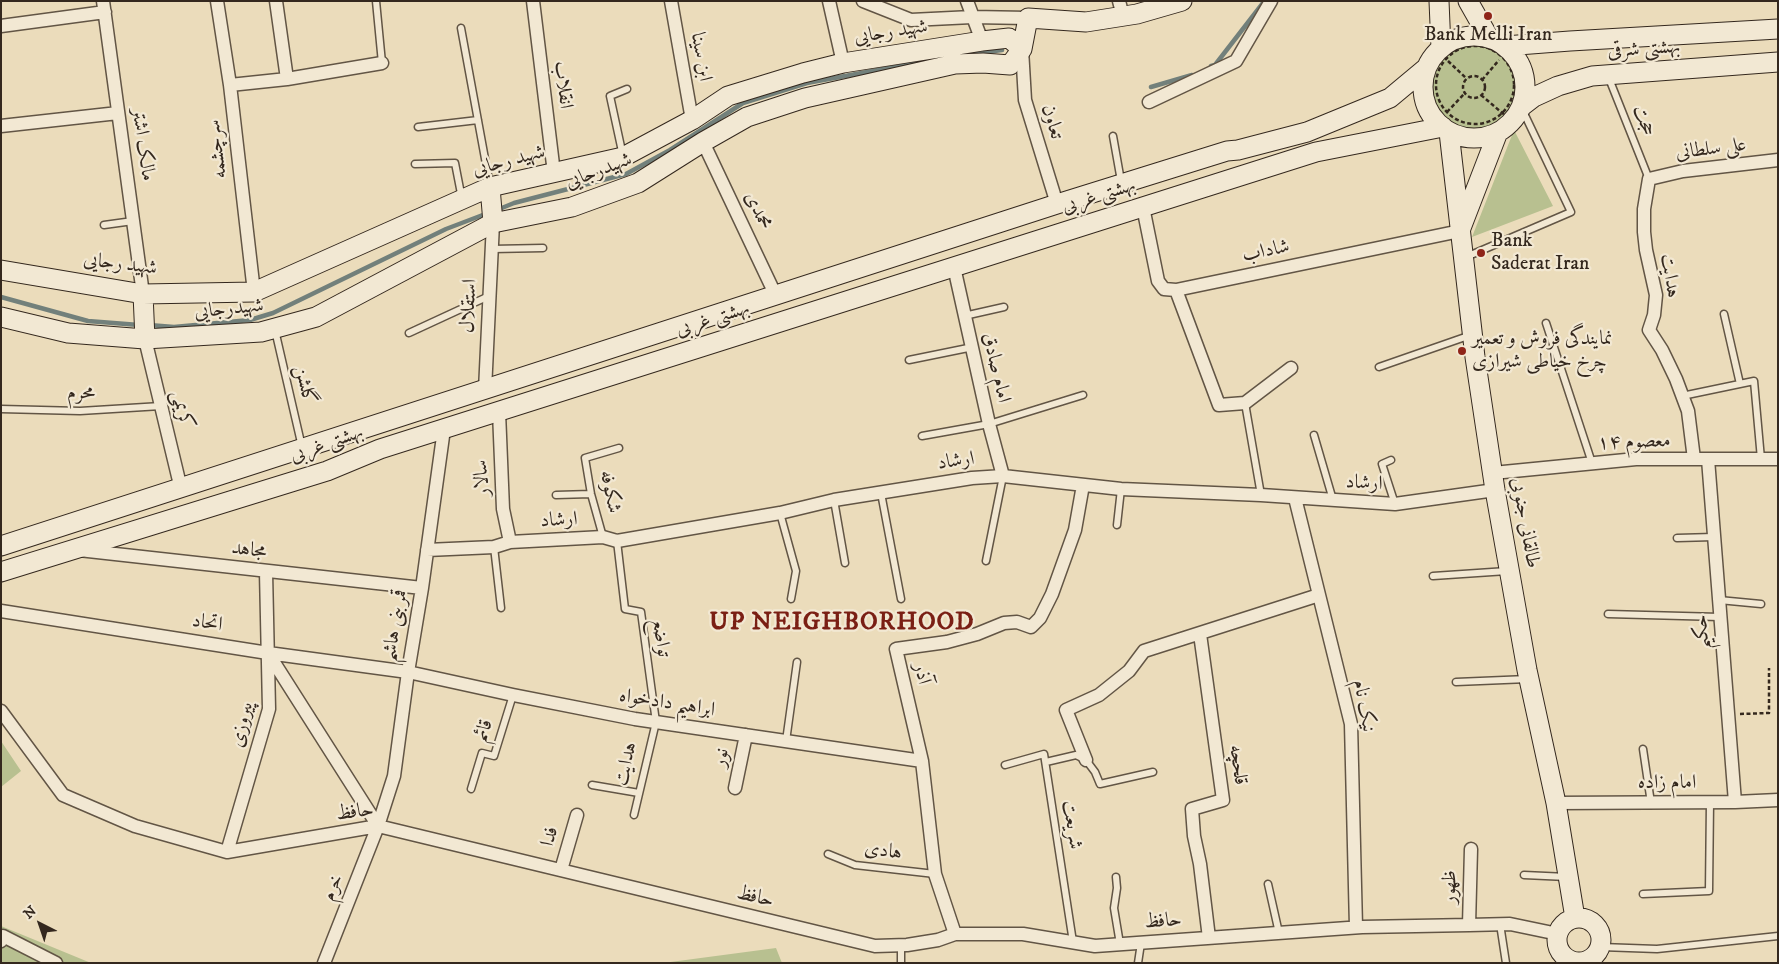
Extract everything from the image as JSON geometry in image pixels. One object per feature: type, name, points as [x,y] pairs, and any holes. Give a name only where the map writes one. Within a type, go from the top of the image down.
[{"type":"street","name":"سرچشمه","points":[[217,1],[230,85],[254,292]]},
{"type":"street","points":[[276,1],[287,79]]},
{"type":"street","name":"انقلاب","points":[[533,1],[554,174]]},
{"type":"street","name":"ابن سینا","points":[[671,1],[692,120]]},
{"type":"street","points":[[829,1],[843,63]]},
{"type":"street","points":[[863,1],[911,20],[972,17],[1086,22],[1121,9],[1182,1]]},
{"type":"street","points":[[967,1],[982,41]]},
{"type":"street","points":[[1149,102],[1236,61],[1271,1]]},
{"type":"street","points":[[1439,1],[1442,52],[1432,57],[1426,68],[1423,83],[1428,111],[1465,137],[1482,138],[1508,118]]},
{"type":"street","points":[[1460,231],[1508,118],[1525,91],[1524,74],[1516,58],[1499,47],[1468,1]]},
{"type":"street","points":[[1,26],[104,6]]},
{"type":"street","name":"مالک اشتر","points":[[104,6],[143,294]]},
{"type":"street","points":[[1022,49],[1028,18]]},
{"type":"street","name":"بهشتی شرقی","points":[[1442,52],[1456,39],[1472,36],[1499,47],[1580,40],[1778,29]]},
{"type":"street","name":"شهید رجایی","points":[[1,270],[143,294],[254,292],[490,187],[623,157],[692,120],[728,96],[843,63],[1009,38],[1022,49]]},
{"type":"street","name":"شهیدرجایی","points":[[1,317],[68,333],[145,340],[262,332],[316,317],[493,223],[572,207],[638,183],[747,117],[805,98],[955,64],[983,63],[1010,65],[1022,49]]},
{"type":"street","name":"تعاون","points":[[1022,49],[1025,100],[1057,204]]},
{"type":"street","name":"بهشتی شرقی","points":[[1508,118],[1534,97],[1558,86],[1592,76],[1778,62]]},
{"type":"street","points":[[230,85],[287,79],[382,63]]},
{"type":"street","name":"بهشتی غربی","points":[[1,546],[1057,204],[1227,151],[1238,150],[1307,132],[1390,98],[1426,68]]},
{"type":"street","points":[[1,126],[118,113]]},
{"type":"street","points":[[692,120],[704,142]]},
{"type":"street","name":"بهشتی غربی","points":[[1,572],[327,471],[380,449],[1316,152],[1444,124]]},
{"type":"street","name":"طالقانی جنوبی","points":[[1444,124],[1494,482],[1529,678],[1556,803],[1575,918]]},
{"type":"street","name":"محمدی","points":[[704,142],[776,296]]},
{"type":"street","name":"علی سلطانی","points":[[1649,179],[1683,171],[1778,160]]},
{"type":"street","name":"هدایت","points":[[1649,179],[1644,209],[1644,232],[1656,294],[1654,316],[1648,330],[1662,350],[1688,411],[1694,459]]},
{"type":"street","points":[[490,187],[493,223]]},
{"type":"street","points":[[1143,207],[1158,281],[1164,289],[1176,290],[1219,405],[1245,403],[1291,368]]},
{"type":"street","name":"استقلال","points":[[485,390],[493,223]]},
{"type":"street","name":"شاداب","points":[[1176,290],[1460,231]]},
{"type":"street","name":"امام صادق","points":[[954,267],[989,424],[1003,476]]},
{"type":"street","points":[[143,294],[145,340]]},
{"type":"street","points":[[643,339],[652,363]]},
{"type":"street","name":"کریمی","points":[[145,340],[181,488]]},
{"type":"street","name":"سالار","points":[[499,412],[503,509],[510,542]]},
{"type":"street","name":"قمربنی هاشم","points":[[378,826],[394,776],[444,429]]},
{"type":"street","name":"حکیم","points":[[1708,459],[1735,802]]},
{"type":"street","name":"۱۴ معصوم","points":[[1494,482],[1592,463],[1636,460],[1778,459]]},
{"type":"street","name":"ارشاد","points":[[427,550],[494,547],[510,542],[603,537],[617,541],[780,513],[834,500],[972,478],[1003,476],[1121,489],[1261,495],[1394,504],[1494,482]]},
{"type":"street","name":"آذر","points":[[955,934],[935,874],[922,761],[896,649],[948,642],[1004,623],[1017,622],[1031,627],[1040,618],[1052,594],[1075,530],[1083,485]]},
{"type":"street","name":"نیک نام","points":[[1295,498],[1350,724],[1356,927]]},
{"type":"street","name":"مجاهد","points":[[72,550],[422,588]]},
{"type":"street","name":"پیروزی","points":[[227,852],[269,709],[266,572]]},
{"type":"street","points":[[1086,760],[1066,710],[1099,695],[1129,671],[1144,651],[1319,595]]},
{"type":"street","name":"اتحاد","points":[[1,611],[268,653],[408,672]]},
{"type":"street","name":"قلحچه","points":[[1200,634],[1224,800],[1192,809],[1194,836],[1209,938]]},
{"type":"street","points":[[268,653],[378,826]]},
{"type":"street","name":"ابراهیم دادخواه","points":[[408,672],[635,719],[922,761]]},
{"type":"street","name":"حافظ","points":[[1,711],[63,795],[135,826],[227,852],[378,826],[875,946],[901,946],[938,940],[955,934],[1023,934],[1095,946],[1356,927],[1500,924],[1510,924],[1558,934]]},
{"type":"street","name":"نور","points":[[735,788],[746,735]]},
{"type":"street","name":"امام زاده","points":[[1556,803],[1778,800]]},
{"type":"street","name":"فدا","points":[[561,870],[577,815]]},
{"type":"street","name":"خرم","points":[[324,963],[378,826]]},
{"type":"street","name":"ظهور","points":[[1469,925],[1471,849]]},
{"type":"street","points":[[1575,918],[1583,918],[1590,921],[1600,932],[1592,959],[1572,961],[1561,954],[1558,947],[1558,934],[1564,924],[1575,918]]},
{"type":"street","points":[[1,941],[3,936],[56,963]]},
{"type":"lane","points":[[376,1],[382,63]]},
{"type":"lane","points":[[461,28],[490,187]]},
{"type":"lane","name":"حجت","points":[[1608,75],[1649,179]]},
{"type":"lane","points":[[623,157],[610,96],[627,89]]},
{"type":"lane","points":[[1463,258],[1571,212],[1508,118]]},
{"type":"lane","points":[[418,127],[478,120]]},
{"type":"lane","points":[[1113,136],[1122,184]]},
{"type":"lane","points":[[416,164],[455,163],[462,200]]},
{"type":"lane","points":[[104,225],[133,221]]},
{"type":"lane","points":[[492,249],[543,248]]},
{"type":"lane","points":[[409,333],[489,296]]},
{"type":"lane","points":[[964,316],[1004,307]]},
{"type":"lane","points":[[1724,314],[1740,384]]},
{"type":"lane","points":[[1546,323],[1592,463]]},
{"type":"lane","name":"گلشن","points":[[275,328],[302,449]]},
{"type":"lane","points":[[1379,367],[1472,335]]},
{"type":"lane","points":[[909,360],[973,347]]},
{"type":"lane","points":[[1682,396],[1754,381],[1761,459]]},
{"type":"lane","points":[[922,436],[989,424],[1083,395]]},
{"type":"lane","points":[[1245,403],[1261,495]]},
{"type":"lane","name":"محرم","points":[[1,409],[80,411],[161,406]]},
{"type":"lane","points":[[1314,435],[1333,501]]},
{"type":"lane","name":"شکوفه","points":[[603,537],[591,494],[585,458],[619,448]]},
{"type":"lane","points":[[1391,460],[1382,464],[1394,504]]},
{"type":"lane","points":[[986,561],[1003,476]]},
{"type":"lane","points":[[1117,525],[1121,489]]},
{"type":"lane","points":[[881,493],[901,599]]},
{"type":"lane","points":[[556,495],[591,494]]},
{"type":"lane","points":[[834,500],[845,564]]},
{"type":"lane","points":[[780,513],[796,570],[792,600]]},
{"type":"lane","points":[[1677,538],[1714,537]]},
{"type":"lane","name":"تواضع","points":[[617,541],[625,609],[641,612],[656,722]]},
{"type":"lane","points":[[494,547],[501,608]]},
{"type":"lane","points":[[1434,576],[1509,571]]},
{"type":"lane","points":[[1719,600],[1761,604]]},
{"type":"lane","points":[[1608,614],[1720,617]]},
{"type":"lane","points":[[786,741],[797,662]]},
{"type":"lane","points":[[1456,682],[1529,678]]},
{"type":"lane","name":"قائم","points":[[471,789],[482,753],[494,756],[513,695]]},
{"type":"lane","name":"هدایت","points":[[634,815],[656,722]]},
{"type":"lane","points":[[1643,749],[1652,803]]},
{"type":"lane","points":[[1005,765],[1044,754],[1046,762],[1076,755],[1086,760],[1095,772],[1100,784],[1153,772]]},
{"type":"lane","name":"شریعت","points":[[1046,762],[1073,942]]},
{"type":"lane","points":[[592,785],[639,793]]},
{"type":"lane","points":[[1643,894],[1709,891],[1710,802]]},
{"type":"lane","name":"هادی","points":[[828,854],[855,865],[935,874]]},
{"type":"lane","points":[[1116,876],[1117,888],[1114,908],[1120,944]]},
{"type":"lane","points":[[1524,876],[1568,877]]},
{"type":"lane","points":[[1268,884],[1279,933]]},
{"type":"lane","points":[[1500,924],[1506,963]]},
{"type":"lane","points":[[1592,959],[1657,949],[1778,936]]},
{"type":"lane","points":[[1138,963],[1141,942]]},
{"type":"lane","points":[[901,946],[902,963]]},
{"type":"path","points":[[1442,52],[1456,51],[1467,46],[1480,46],[1492,50],[1499,47]]},
{"type":"path","points":[[1466,79],[1463,86],[1465,93],[1471,97],[1481,95],[1484,89],[1482,80],[1499,47]]},
{"type":"path","points":[[1499,47],[1514,78],[1514,91],[1508,118]]},
{"type":"path","points":[[1442,52],[1466,79]]},
{"type":"path","points":[[1442,52],[1436,86],[1444,124]]},
{"type":"path","points":[[1466,79],[1476,77],[1482,80]]},
{"type":"path","points":[[1444,124],[1465,93]]},
{"type":"path","points":[[1481,95],[1508,118]]},
{"type":"path","points":[[1444,124],[1456,120],[1468,124],[1480,124],[1508,118]]},
{"type":"path","points":[[1728,715],[1769,713],[1769,668]]},
{"type":"green space","points":[[1475,44],[1491,47],[1499,51],[1511,63],[1515,71],[1518,87],[1515,103],[1511,111],[1499,123],[1491,127],[1475,130],[1459,127],[1451,123],[1439,111],[1435,103],[1432,87],[1435,71],[1439,63],[1451,51],[1459,47]]},
{"type":"green space","points":[[1514,130],[1553,206],[1472,237]]},
{"type":"green space","points":[[1,741],[21,771],[1,787]]},
{"type":"green space","points":[[1,926],[91,963],[1,963]]},
{"type":"green space","points":[[776,948],[782,963],[663,963]]},
{"type":"waterway","points":[[1211,66],[1215,65],[1263,3]]},
{"type":"waterway","points":[[964,55],[1002,50]]},
{"type":"waterway","points":[[497,210],[514,203],[626,174],[670,150],[743,103],[807,83],[927,61]]},
{"type":"waterway","points":[[1151,87],[1192,75]]},
{"type":"waterway","points":[[149,325],[174,327],[250,320],[273,313],[446,229],[488,213]]},
{"type":"waterway","points":[[1,297],[88,321],[139,325]]},
{"type":"place","name":"Bank Melli Iran","points":[[1488,16]]},
{"type":"place","name":"Bank Saderat Iran","points":[[1481,253]]},
{"type":"place","name":"نمایندگی فروش و تعمیر چرخ خیاطی شیرازی","points":[[1462,351]]},
{"type":"district","name":"UP NEIGHBORHOOD","points":[[842,624]]}]
